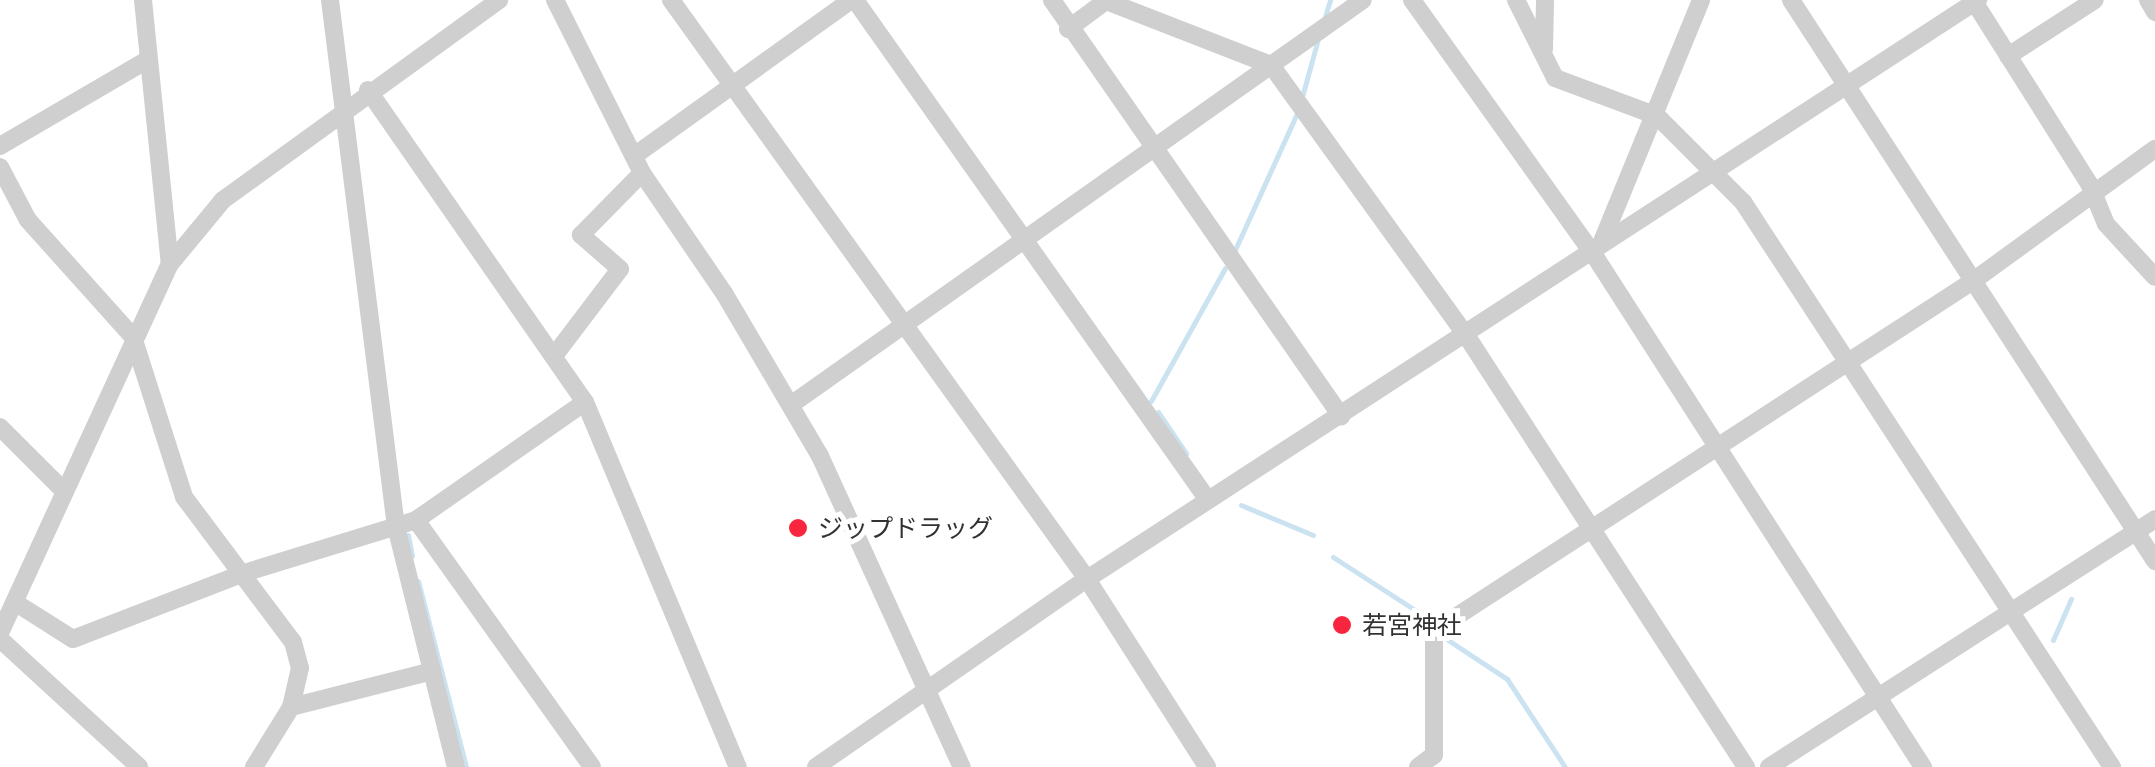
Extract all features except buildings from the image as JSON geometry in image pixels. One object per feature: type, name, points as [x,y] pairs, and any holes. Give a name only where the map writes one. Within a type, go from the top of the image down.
[{"type":"street","points":[[143,0],[170,264]]},
{"type":"street","points":[[330,0],[396,527],[456,767]]},
{"type":"street","points":[[139,767],[0,636],[133,337],[170,264],[223,200],[368,90],[498,0]]},
{"type":"street","points":[[555,0],[638,164],[792,404],[962,767]]},
{"type":"street","points":[[671,0],[1087,579],[1207,767]]},
{"type":"street","points":[[554,356],[620,269],[581,235],[638,164],[733,84],[853,0],[1208,500]]},
{"type":"street","points":[[1052,0],[1068,29],[1342,416]]},
{"type":"street","points":[[792,404],[1363,0]]},
{"type":"street","points":[[1412,0],[1594,255],[1923,767]]},
{"type":"street","points":[[1516,0],[1555,78],[1657,116],[1742,202],[2112,767]]},
{"type":"street","points":[[1544,0],[1544,56]]},
{"type":"street","points":[[1594,255],[1612,229],[1701,0]]},
{"type":"street","points":[[1791,0],[2155,561]]},
{"type":"street","points":[[2008,56],[2095,0]]},
{"type":"street","points":[[2148,0],[2155,12]]},
{"type":"street","points":[[816,767],[924,687],[1087,579],[1594,255],[1975,1],[2106,224],[2155,278]]},
{"type":"street","points":[[1068,29],[1104,2],[1271,64],[1466,336],[1746,767]]},
{"type":"street","points":[[0,146],[147,60]]},
{"type":"street","points":[[368,90],[586,402],[738,767]]},
{"type":"street","points":[[1418,767],[1434,755],[1434,631],[1591,525],[1973,282],[2094,198],[2155,149]]},
{"type":"street","points":[[0,167],[28,220],[133,337],[184,497],[294,642],[300,668],[291,707],[254,767]]},
{"type":"street","points":[[16,602],[74,639],[244,573],[416,520],[586,402]]},
{"type":"street","points":[[0,428],[64,491]]},
{"type":"street","points":[[1769,767],[2155,519]]},
{"type":"street","points":[[416,520],[592,767]]},
{"type":"street","points":[[291,707],[432,670]]},
{"type":"waterway","points":[[1324,20],[1330,0]]},
{"type":"waterway","points":[[1302,97],[1318,39]]},
{"type":"waterway","points":[[1234,252],[1298,111]]},
{"type":"waterway","points":[[1151,401],[1225,268]]},
{"type":"waterway","points":[[1158,412],[1186,453]]},
{"type":"waterway","points":[[1241,505],[1313,535]]},
{"type":"waterway","points":[[408,535],[412,556]]},
{"type":"waterway","points":[[1333,557],[1435,623]]},
{"type":"waterway","points":[[418,581],[466,767]]},
{"type":"waterway","points":[[2053,640],[2071,599]]},
{"type":"waterway","points":[[1448,640],[1507,679],[1565,767]]},
{"type":"place","name":"ジップドラッグ","points":[[798,528]]},
{"type":"place","name":"若宮神社","points":[[1342,625]]}]
